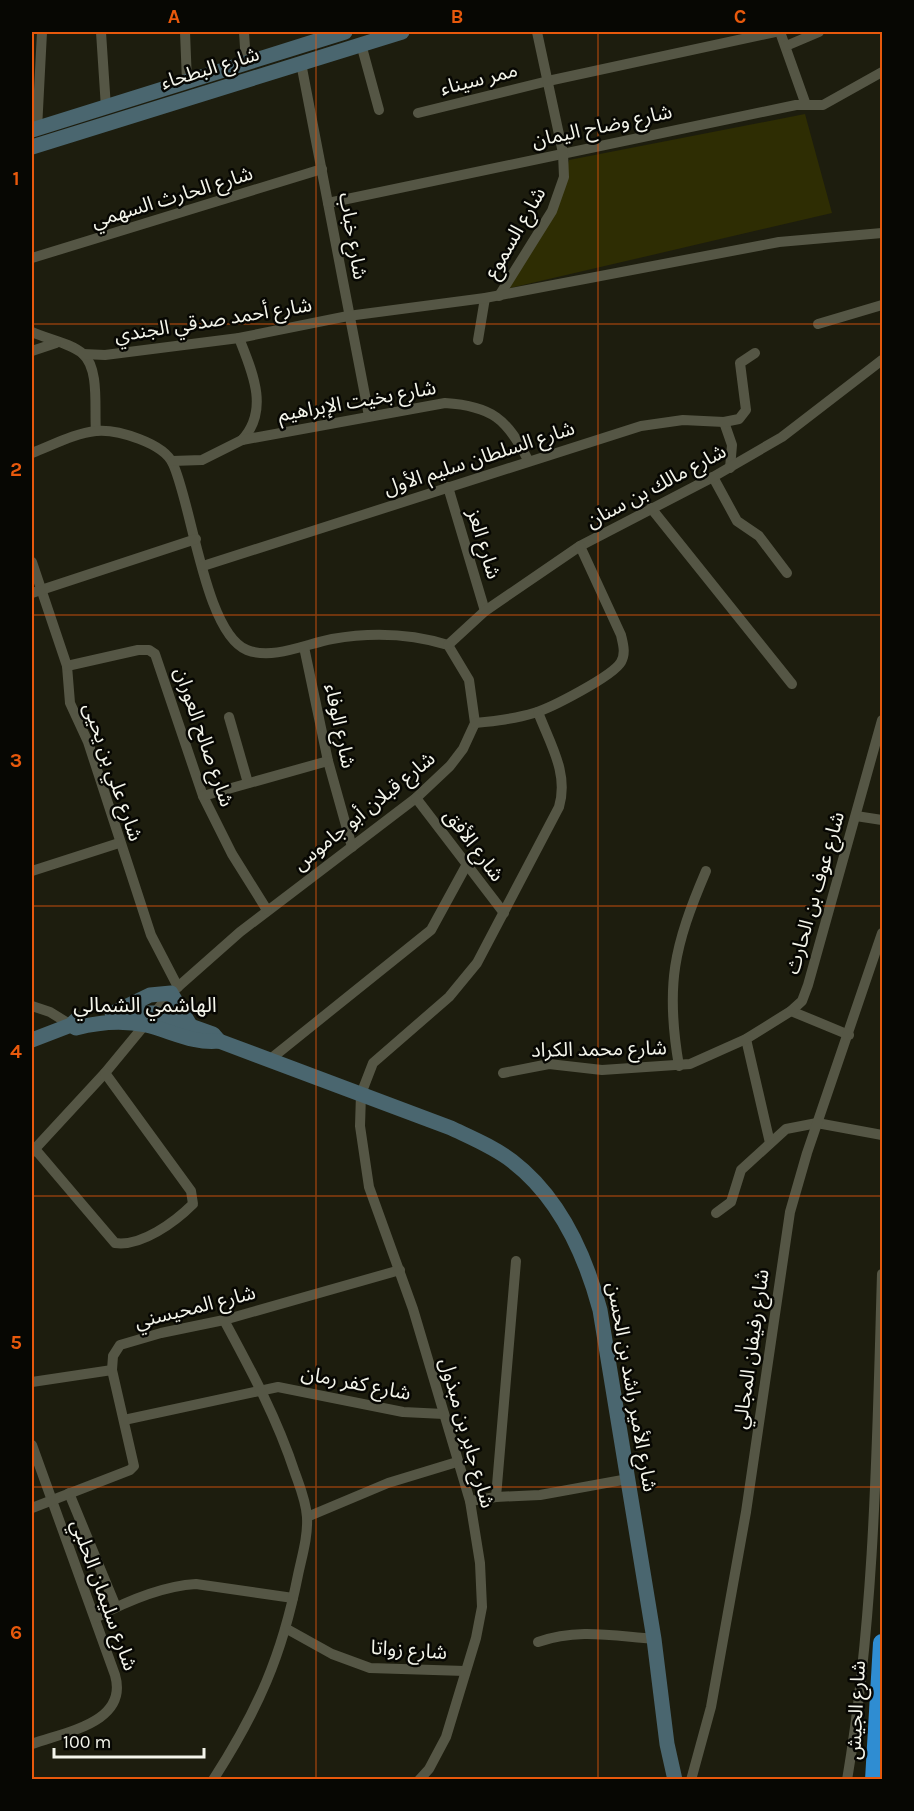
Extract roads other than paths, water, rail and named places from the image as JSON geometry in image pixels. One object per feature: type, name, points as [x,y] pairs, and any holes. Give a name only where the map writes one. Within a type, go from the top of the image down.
[{"type":"highway","name":"شارع الجيش","points":[[874,1779],[882,1643]]},
{"type":"street","points":[[34,129],[42,32]]},
{"type":"street","points":[[101,32],[106,108]]},
{"type":"street","points":[[185,32],[187,82]]},
{"type":"street","points":[[244,32],[246,63]]},
{"type":"street","name":"شارع البطحاء","points":[[34,129],[246,63],[309,37],[345,32]]},
{"type":"street","name":"شارع البطحاء","points":[[32,147],[402,32]]},
{"type":"street","name":"شارع السموع","points":[[499,296],[559,199],[564,177],[563,153],[537,32]]},
{"type":"street","name":"ممر سيناء","points":[[418,113],[548,81],[774,32]]},
{"type":"street","points":[[780,32],[806,105]]},
{"type":"street","points":[[786,46],[819,32]]},
{"type":"street","points":[[361,44],[380,110]]},
{"type":"street","name":"شارع خباب","points":[[301,63],[369,416]]},
{"type":"street","name":"شارع وضاح اليمان","points":[[328,203],[796,105],[823,105],[882,72]]},
{"type":"street","name":"شارع الحارث السهمي","points":[[32,258],[322,169]]},
{"type":"street","name":"شارع السموع","points":[[348,316],[499,296],[779,242],[882,233]]},
{"type":"street","points":[[478,340],[485,298]]},
{"type":"street","points":[[818,324],[882,305]]},
{"type":"street","name":"شارع أحمد صدقي الجندي","points":[[83,354],[105,354],[240,338],[348,316]]},
{"type":"street","points":[[32,332],[83,354],[93,377],[96,431]]},
{"type":"street","points":[[240,338],[252,370],[257,398],[249,433],[242,440]]},
{"type":"street","points":[[32,351],[56,343]]},
{"type":"street","points":[[730,468],[732,445],[724,422],[744,415],[745,404],[739,366],[742,360],[755,353]]},
{"type":"street","name":"شارع مالك بن سنان","points":[[448,645],[485,611],[580,546],[730,468],[782,437],[882,360]]},
{"type":"street","name":"شارع بخيت الإبراهيم","points":[[172,461],[202,460],[242,440],[427,405],[459,404],[484,411],[504,422],[512,431],[528,460]]},
{"type":"street","name":"شارع السلطان سليم الأول","points":[[203,566],[528,460],[662,422],[683,420],[724,422]]},
{"type":"street","points":[[32,453],[96,431],[130,435],[145,441],[172,461],[218,618],[236,644],[248,651],[266,653],[304,647],[330,639],[407,634],[448,645],[469,680],[475,723],[538,712],[606,676],[622,661],[624,648],[621,635],[580,546]]},
{"type":"street","points":[[713,477],[737,521],[759,536],[787,573]]},
{"type":"street","name":"شارع العز","points":[[448,487],[485,611]]},
{"type":"street","points":[[651,508],[792,684]]},
{"type":"street","points":[[36,592],[196,538]]},
{"type":"street","name":"شارع علي بن يحيى","points":[[32,562],[36,592],[67,666],[70,703],[87,741],[151,935],[175,990]]},
{"type":"street","name":"شارع الوفاء","points":[[304,647],[328,761],[352,847]]},
{"type":"street","name":"شارع صالح العوران","points":[[67,666],[138,650],[149,650],[155,654],[203,796],[232,854],[267,910]]},
{"type":"street","name":"شارع جابر بن مبذول","points":[[419,1779],[429,1769],[446,1737],[476,1638],[482,1607],[480,1563],[470,1501],[400,1270],[369,1187],[360,1126],[361,1094],[373,1063],[449,997],[466,978],[504,913],[559,807],[563,795],[562,775],[538,712]]},
{"type":"street","points":[[229,717],[248,783]]},
{"type":"street","name":"شارع عوف بن الحارث","points":[[791,1011],[805,993],[856,816],[878,753],[882,720]]},
{"type":"street","name":"شارع قبلان أبو جاموس","points":[[33,1151],[105,1073],[175,990],[267,910],[416,798],[450,766],[472,734],[475,723]]},
{"type":"street","points":[[203,796],[328,761]]},
{"type":"street","name":"شارع الأفق","points":[[416,798],[504,913]]},
{"type":"street","points":[[856,816],[882,820]]},
{"type":"street","points":[[32,871],[119,843]]},
{"type":"street","points":[[268,1061],[431,930],[466,866]]},
{"type":"street","points":[[679,1066],[672,1024],[672,978],[681,933],[706,871]]},
{"type":"street","name":"شارع رفيفان المجالي","points":[[691,1779],[711,1707],[746,1512],[790,1212],[817,1123],[878,963],[882,933]]},
{"type":"street","points":[[114,1013],[150,995],[175,990],[190,1025]]},
{"type":"street","points":[[32,1006],[50,1012],[71,1025]]},
{"type":"street","points":[[791,1011],[849,1035]]},
{"type":"street","name":"شارع محمد الكراد","points":[[503,1073],[549,1064],[602,1070],[679,1066],[705,1058],[746,1039],[791,1011]]},
{"type":"street","name":"شارع الأمير راشد بن الحسن","points":[[32,1040],[71,1025],[90,1014],[114,1013],[190,1025],[213,1034],[219,1041],[268,1061],[361,1094],[485,1143],[512,1161],[532,1179],[572,1233],[586,1264],[597,1298],[654,1639],[667,1744],[675,1779]]},
{"type":"street","name":"شارع الأمير راشد بن الحسن","points":[[71,1025],[76,1028],[96,1022],[150,1019],[204,1043],[219,1041]]},
{"type":"street","points":[[746,1039],[770,1143]]},
{"type":"street","points":[[33,1151],[115,1243],[122,1244],[139,1239],[172,1222],[193,1204],[191,1191],[105,1073]]},
{"type":"street","points":[[716,1214],[731,1202],[741,1170],[786,1129],[817,1123],[882,1135]]},
{"type":"street","points":[[496,1497],[516,1261]]},
{"type":"street","name":"شارع المحيسني","points":[[112,1370],[113,1356],[120,1345],[161,1333],[224,1320],[400,1270]]},
{"type":"street","points":[[847,1779],[861,1685],[877,1427],[882,1274]]},
{"type":"street","points":[[213,1779],[248,1724],[268,1683],[287,1629],[306,1541],[307,1517],[291,1460],[262,1388],[224,1320]]},
{"type":"street","points":[[32,1382],[112,1370],[134,1466],[130,1470],[32,1508]]},
{"type":"street","name":"شارع كفر رمان","points":[[124,1420],[262,1388],[287,1387],[393,1410],[444,1414]]},
{"type":"street","name":"شارع سليمان الحلبي","points":[[32,1445],[117,1683],[113,1707],[99,1719],[32,1744]]},
{"type":"street","points":[[307,1517],[388,1483],[457,1462]]},
{"type":"street","points":[[470,1501],[540,1495],[628,1479]]},
{"type":"street","points":[[69,1493],[116,1607]]},
{"type":"street","points":[[95,1618],[116,1607],[163,1590],[196,1584],[293,1598]]},
{"type":"street","name":"شارع زواتا","points":[[287,1629],[332,1654],[370,1668],[465,1671]]},
{"type":"street","points":[[538,1642],[562,1634],[654,1639]]},
{"type":"district","name":"الهاشمي الشمالي","points":[[145,1005]]}]
